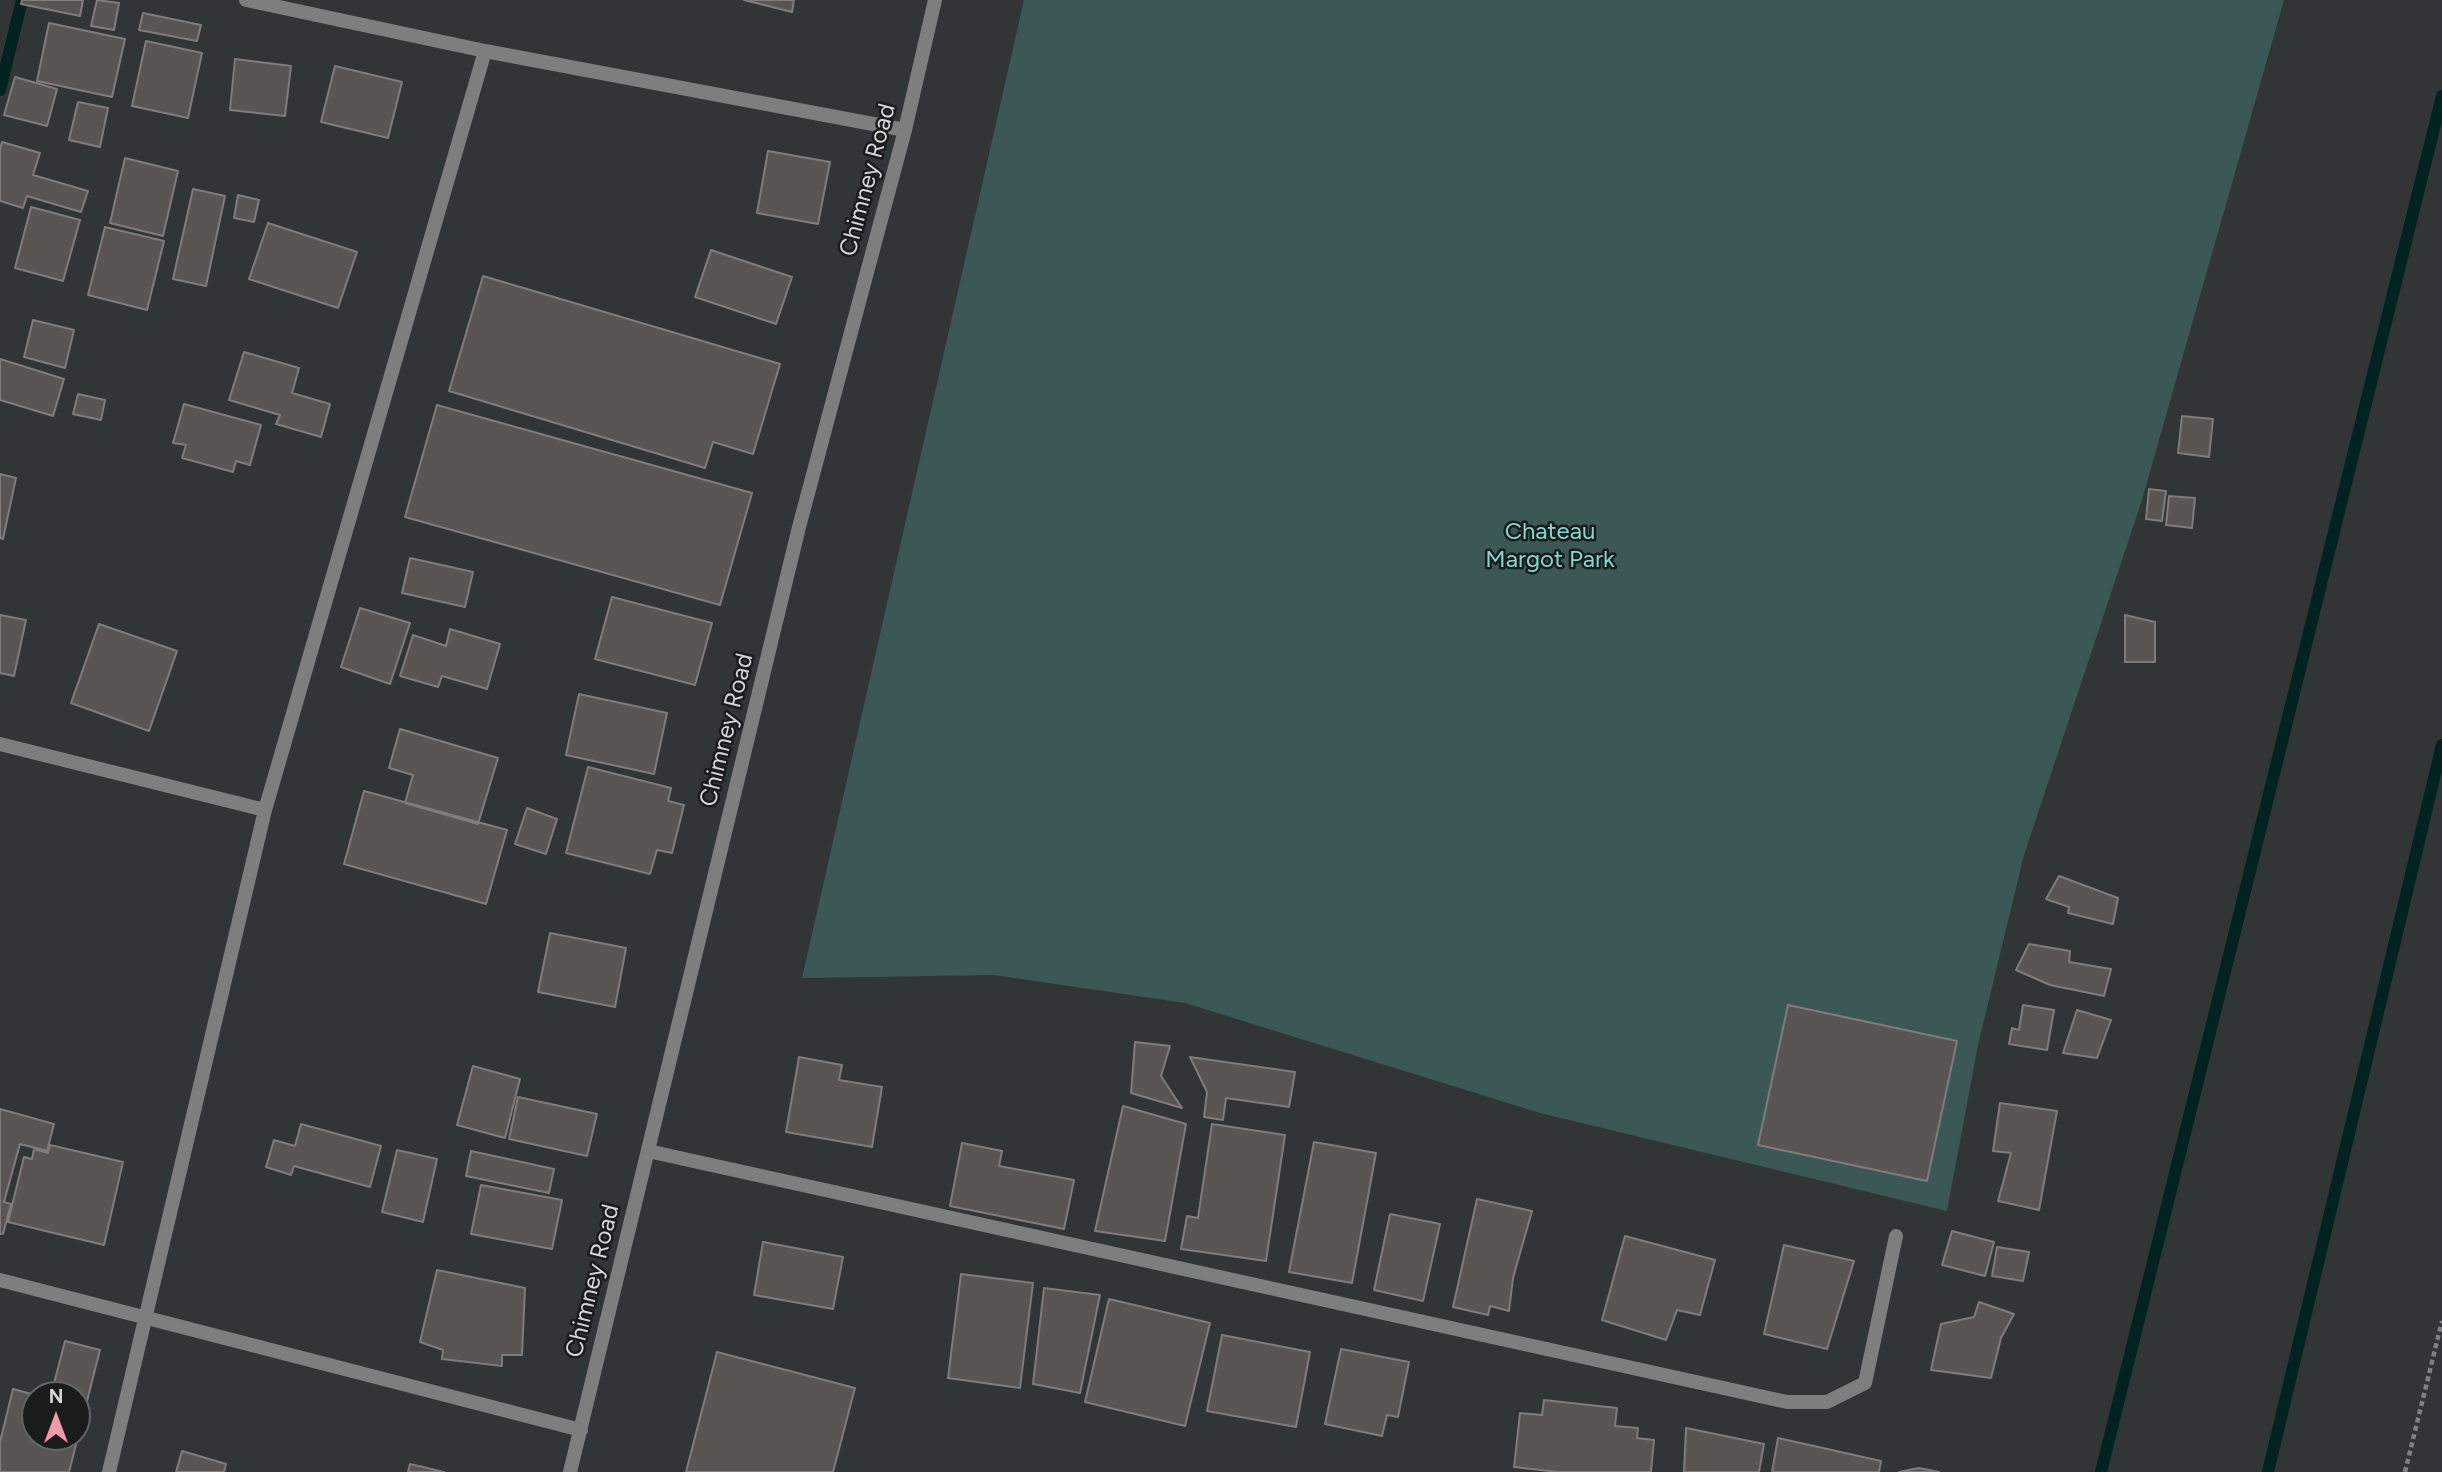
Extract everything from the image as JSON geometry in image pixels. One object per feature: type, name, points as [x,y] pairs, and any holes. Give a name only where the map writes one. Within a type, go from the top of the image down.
[{"type":"street","points":[[246,0],[485,51],[905,130]]},
{"type":"street","name":"Chimney Road","points":[[570,1472],[799,527],[905,130],[935,0]]},
{"type":"street","points":[[109,1472],[265,810],[485,51]]},
{"type":"street","points":[[0,744],[265,810]]},
{"type":"street","points":[[648,1151],[1787,1402],[1827,1402],[1865,1383],[1896,1236]]},
{"type":"street","points":[[0,1280],[581,1430]]},
{"type":"path","points":[[2404,1472],[2442,1321]]},
{"type":"green space","name":"Chateau Margot Park","points":[[1024,0],[2284,0],[2142,500],[2024,855],[1978,1045],[1947,1211],[1540,1113],[1185,1003],[994,975],[802,978]]},
{"type":"building","points":[[22,0],[83,0],[80,16],[21,4]]},
{"type":"building","points":[[97,0],[119,3],[114,30],[91,26]]},
{"type":"building","points":[[744,0],[794,0],[792,12]]},
{"type":"building","points":[[143,13],[201,25],[197,41],[139,30]]},
{"type":"building","points":[[49,23],[125,39],[112,97],[37,81]]},
{"type":"building","points":[[146,41],[202,53],[188,118],[132,106]]},
{"type":"building","points":[[235,59],[291,66],[285,116],[230,110]]},
{"type":"building","points":[[335,66],[402,82],[388,138],[321,122]]},
{"type":"building","points":[[15,77],[57,89],[47,126],[4,115]]},
{"type":"building","points":[[78,102],[108,108],[100,147],[69,140]]},
{"type":"building","points":[[2,142],[40,153],[33,175],[88,191],[81,212],[27,196],[23,208],[0,201]]},
{"type":"building","points":[[768,151],[830,162],[818,224],[757,213]]},
{"type":"building","points":[[125,158],[178,171],[163,236],[110,223]]},
{"type":"building","points":[[193,189],[225,196],[206,286],[173,279]]},
{"type":"building","points":[[238,195],[259,200],[254,222],[234,218]]},
{"type":"building","points":[[31,207],[80,220],[63,281],[15,268]]},
{"type":"building","points":[[268,223],[357,252],[338,308],[249,279]]},
{"type":"building","points":[[105,227],[164,241],[147,310],[88,295]]},
{"type":"building","points":[[711,250],[792,277],[776,324],[695,297]]},
{"type":"building","points":[[483,276],[780,364],[753,454],[713,442],[705,468],[449,391]]},
{"type":"building","points":[[33,320],[74,330],[65,368],[24,357]]},
{"type":"building","points":[[244,352],[299,368],[292,393],[330,404],[321,437],[276,424],[280,415],[229,400]]},
{"type":"building","points":[[0,359],[64,379],[53,416],[0,400]]},
{"type":"building","points":[[78,394],[105,400],[101,420],[73,414]]},
{"type":"building","points":[[184,404],[261,425],[250,465],[236,461],[233,472],[182,458],[186,445],[173,443]]},
{"type":"building","points":[[437,405],[752,493],[720,605],[405,517]]},
{"type":"building","points":[[2182,416],[2213,419],[2209,457],[2178,453]]},
{"type":"building","points":[[0,474],[16,478],[3,539],[0,538]]},
{"type":"building","points":[[2149,489],[2166,491],[2162,521],[2146,519]]},
{"type":"building","points":[[2169,496],[2195,498],[2192,528],[2166,525]]},
{"type":"building","points":[[410,558],[473,572],[465,607],[402,593]]},
{"type":"building","points":[[612,597],[712,623],[695,685],[595,659]]},
{"type":"building","points":[[360,608],[410,623],[390,684],[341,667]]},
{"type":"building","points":[[0,615],[26,620],[14,676],[0,673]]},
{"type":"building","points":[[2125,615],[2155,622],[2155,662],[2125,662]]},
{"type":"building","points":[[99,624],[177,651],[149,731],[71,703]]},
{"type":"building","points":[[450,629],[500,644],[487,689],[442,676],[438,687],[400,676],[413,635],[446,646]]},
{"type":"building","points":[[579,694],[667,713],[654,774],[566,755]]},
{"type":"building","points":[[400,729],[498,758],[478,824],[405,803],[413,775],[389,768]]},
{"type":"building","points":[[588,767],[671,788],[668,801],[684,805],[672,853],[657,850],[650,874],[566,853]]},
{"type":"building","points":[[364,791],[507,830],[486,904],[344,864]]},
{"type":"building","points":[[527,808],[557,819],[546,854],[515,844]]},
{"type":"building","points":[[2059,876],[2118,898],[2113,924],[2068,913],[2069,907],[2046,899]]},
{"type":"building","points":[[550,933],[626,948],[615,1007],[538,992]]},
{"type":"building","points":[[2029,944],[2070,951],[2069,962],[2111,969],[2104,996],[2050,985],[2016,970]]},
{"type":"building","points":[[1788,1005],[1957,1041],[1927,1181],[1758,1145]]},
{"type":"building","points":[[2023,1005],[2054,1010],[2047,1050],[2009,1044],[2012,1028],[2019,1030]]},
{"type":"building","points":[[2077,1010],[2111,1020],[2097,1058],[2063,1053]]},
{"type":"building","points":[[1135,1042],[1170,1046],[1161,1076],[1182,1108],[1131,1093]]},
{"type":"building","points":[[799,1057],[842,1065],[839,1080],[882,1087],[872,1147],[786,1132]]},
{"type":"building","points":[[1190,1057],[1295,1072],[1289,1107],[1226,1098],[1223,1120],[1204,1117],[1207,1092]]},
{"type":"building","points":[[473,1066],[520,1079],[505,1138],[457,1125]]},
{"type":"building","points":[[518,1097],[597,1114],[587,1156],[509,1139]]},
{"type":"building","points":[[2000,1103],[2057,1111],[2039,1210],[1998,1201],[2011,1153],[1993,1151]]},
{"type":"building","points":[[1123,1106],[1186,1124],[1165,1241],[1095,1231]]},
{"type":"building","points":[[0,1109],[54,1124],[47,1151],[20,1144],[4,1202],[11,1204],[3,1234],[0,1234]]},
{"type":"building","points":[[301,1124],[381,1146],[370,1187],[294,1166],[291,1175],[266,1167],[274,1140],[295,1146]]},
{"type":"building","points":[[1212,1124],[1285,1135],[1266,1261],[1181,1249],[1187,1216],[1198,1218]]},
{"type":"building","points":[[1314,1142],[1376,1153],[1352,1283],[1289,1272]]},
{"type":"building","points":[[962,1143],[1002,1151],[999,1166],[1074,1180],[1064,1229],[950,1206]]},
{"type":"building","points":[[50,1145],[123,1162],[104,1245],[8,1222],[24,1157],[32,1159],[34,1149],[48,1153]]},
{"type":"building","points":[[397,1150],[437,1159],[423,1222],[382,1212]]},
{"type":"building","points":[[471,1151],[554,1169],[549,1193],[466,1176]]},
{"type":"building","points":[[481,1185],[562,1200],[552,1249],[471,1234]]},
{"type":"building","points":[[1477,1199],[1532,1211],[1513,1278],[1509,1311],[1490,1306],[1488,1315],[1453,1307]]},
{"type":"building","points":[[1390,1214],[1440,1224],[1423,1301],[1374,1290]]},
{"type":"building","points":[[1952,1231],[1994,1242],[1985,1276],[1942,1265]]},
{"type":"building","points":[[1625,1236],[1715,1260],[1700,1315],[1677,1310],[1666,1340],[1602,1320]]},
{"type":"building","points":[[763,1242],[843,1257],[833,1309],[754,1295]]},
{"type":"building","points":[[1784,1245],[1854,1261],[1827,1349],[1764,1334]]},
{"type":"building","points":[[1997,1247],[2029,1252],[2023,1281],[1992,1276]]},
{"type":"building","points":[[437,1270],[525,1288],[522,1355],[502,1355],[502,1366],[442,1359],[443,1350],[420,1342]]},
{"type":"building","points":[[961,1274],[1033,1283],[1020,1388],[948,1378]]},
{"type":"building","points":[[1044,1288],[1100,1295],[1080,1393],[1033,1384]]},
{"type":"building","points":[[1109,1299],[1210,1323],[1185,1426],[1085,1402]]},
{"type":"building","points":[[1979,1302],[2014,1314],[2001,1338],[1991,1378],[1931,1370],[1941,1324],[1974,1317]]},
{"type":"building","points":[[1222,1335],[1310,1352],[1296,1427],[1207,1411]]},
{"type":"building","points":[[65,1341],[100,1350],[91,1385],[91,1381],[55,1381]]},
{"type":"building","points":[[1341,1349],[1409,1362],[1398,1417],[1387,1415],[1382,1436],[1325,1424]]},
{"type":"building","points":[[717,1352],[855,1388],[833,1472],[686,1472]]},
{"type":"building","points":[[13,1389],[21,1391],[21,1451],[74,1451],[69,1472],[0,1472],[0,1442]]},
{"type":"building","points":[[1544,1400],[1617,1408],[1615,1426],[1638,1428],[1637,1438],[1654,1440],[1651,1472],[1558,1472],[1514,1467],[1520,1413],[1542,1415]]},
{"type":"building","points":[[1686,1428],[1764,1444],[1759,1472],[1684,1472]]},
{"type":"building","points":[[1778,1438],[1881,1461],[1879,1472],[1772,1472]]},
{"type":"building","points":[[182,1451],[226,1464],[224,1472],[176,1472]]},
{"type":"building","points":[[410,1464],[444,1472],[408,1472]]},
{"type":"building","points":[[1919,1468],[1939,1472],[1899,1472]]},
{"type":"waterway","points":[[0,90],[22,0]]},
{"type":"waterway","points":[[2101,1472],[2442,96]]},
{"type":"waterway","points":[[2268,1472],[2442,745]]}]
